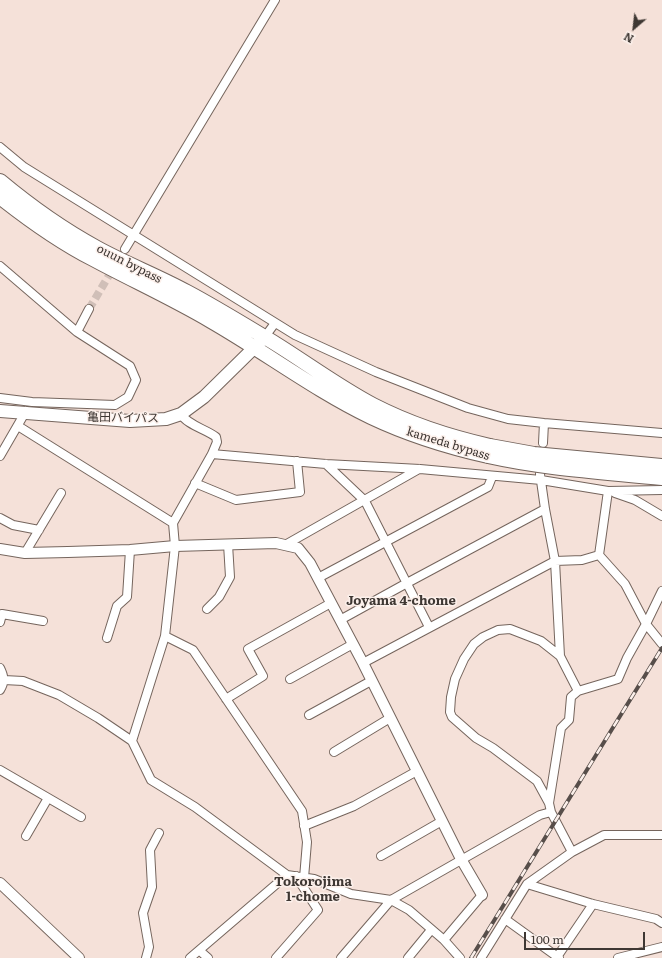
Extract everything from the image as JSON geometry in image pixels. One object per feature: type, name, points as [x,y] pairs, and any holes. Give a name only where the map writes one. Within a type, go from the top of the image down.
[{"type":"highway","name":"ouun bypass","points":[[0,181],[29,204],[70,232],[127,264],[186,291],[260,342]]},
{"type":"highway","name":"ouun bypass","points":[[0,197],[43,229],[91,258],[180,304],[260,342]]},
{"type":"highway","name":"kameda bypass","points":[[260,342],[329,393],[370,416],[427,440],[489,451],[662,466]]},
{"type":"highway","name":"kameda bypass","points":[[489,451],[521,464],[662,478]]},
{"type":"main road","name":"亀田バイパス","points":[[0,411],[130,421],[166,419],[181,414],[204,396],[260,342]]},
{"type":"street","points":[[125,249],[275,0]]},
{"type":"street","points":[[0,147],[24,167],[295,335],[376,372],[468,408],[508,419],[662,433]]},
{"type":"street","points":[[0,266],[77,332],[130,366],[136,380],[128,396],[115,405],[32,402],[0,398]]},
{"type":"street","points":[[77,332],[89,309]]},
{"type":"street","points":[[260,342],[275,322]]},
{"type":"street","points":[[0,456],[32,402]]},
{"type":"street","points":[[132,741],[165,636],[175,546],[173,524],[212,454],[217,442],[216,437],[209,431],[184,419],[181,414]]},
{"type":"street","points":[[543,443],[544,423]]},
{"type":"street","points":[[18,426],[173,524]]},
{"type":"street","points":[[212,454],[326,464],[420,469],[492,477],[541,477],[608,491],[635,500],[662,516]]},
{"type":"street","points":[[195,483],[236,500],[300,492],[297,461]]},
{"type":"street","points":[[326,464],[365,501],[429,627]]},
{"type":"street","points":[[285,545],[420,469]]},
{"type":"street","points":[[318,578],[488,487],[492,477]]},
{"type":"street","points":[[541,477],[545,509],[555,561],[560,656],[578,691]]},
{"type":"street","points":[[608,491],[662,490]]},
{"type":"street","points":[[608,491],[599,555],[625,584],[646,624],[662,644]]},
{"type":"street","points":[[25,553],[61,493]]},
{"type":"street","points":[[340,620],[545,509]]},
{"type":"street","points":[[0,518],[13,525],[39,530]]},
{"type":"street","points":[[0,549],[25,553],[276,543],[298,548],[310,563],[353,644],[442,821],[482,895],[444,940]]},
{"type":"street","points":[[207,609],[219,597],[230,577],[228,544]]},
{"type":"street","points":[[107,638],[117,606],[127,597],[130,550]]},
{"type":"street","points":[[363,663],[555,561],[582,560],[599,555]]},
{"type":"street","points":[[549,803],[561,728],[569,720],[571,697],[578,691],[618,679],[627,658],[662,591]]},
{"type":"street","points":[[226,699],[263,676],[248,649],[331,603]]},
{"type":"street","points":[[0,622],[2,614],[43,620]]},
{"type":"street","points":[[560,656],[540,641],[510,629],[498,630],[483,637],[474,644],[464,659],[458,672],[451,697],[450,712],[452,717],[476,738],[493,748],[537,781],[572,852]]},
{"type":"street","points":[[165,636],[193,650],[302,811],[307,842],[296,876],[190,958]]},
{"type":"street","points":[[290,679],[353,644]]},
{"type":"street","points":[[0,668],[4,676],[0,690]]},
{"type":"street","points":[[4,680],[23,681],[59,695],[98,718],[132,741],[151,780],[194,807],[296,876],[314,880],[351,894],[391,900],[409,910],[444,940],[460,958]]},
{"type":"street","points":[[309,716],[371,681]]},
{"type":"street","points":[[334,752],[390,718]]},
{"type":"street","points":[[0,770],[81,817]]},
{"type":"street","points":[[304,826],[354,806],[417,771]]},
{"type":"street","points":[[26,836],[48,798]]},
{"type":"street","points":[[341,958],[391,900],[540,815],[551,812]]},
{"type":"street","points":[[381,856],[442,821]]},
{"type":"street","points":[[146,958],[149,947],[143,913],[152,887],[150,850],[159,833]]},
{"type":"street","points":[[481,958],[527,884],[572,852],[604,835],[662,835]]},
{"type":"street","points":[[276,958],[318,910],[296,876]]},
{"type":"street","points":[[0,883],[72,956]]},
{"type":"street","points":[[527,884],[593,904],[656,919],[662,923]]},
{"type":"street","points":[[505,919],[558,957],[593,904]]},
{"type":"street","points":[[408,958],[431,930]]},
{"type":"street","points":[[618,958],[662,947]]},
{"type":"street","points":[[200,951],[208,958]]},
{"type":"tunnel","points":[[89,309],[114,267]]},
{"type":"railway","points":[[471,958],[662,648]]},
{"type":"district","name":"Joyama 4-chome","points":[[401,601]]},
{"type":"district","name":"Tokorojima 1-chome","points":[[313,890]]}]
